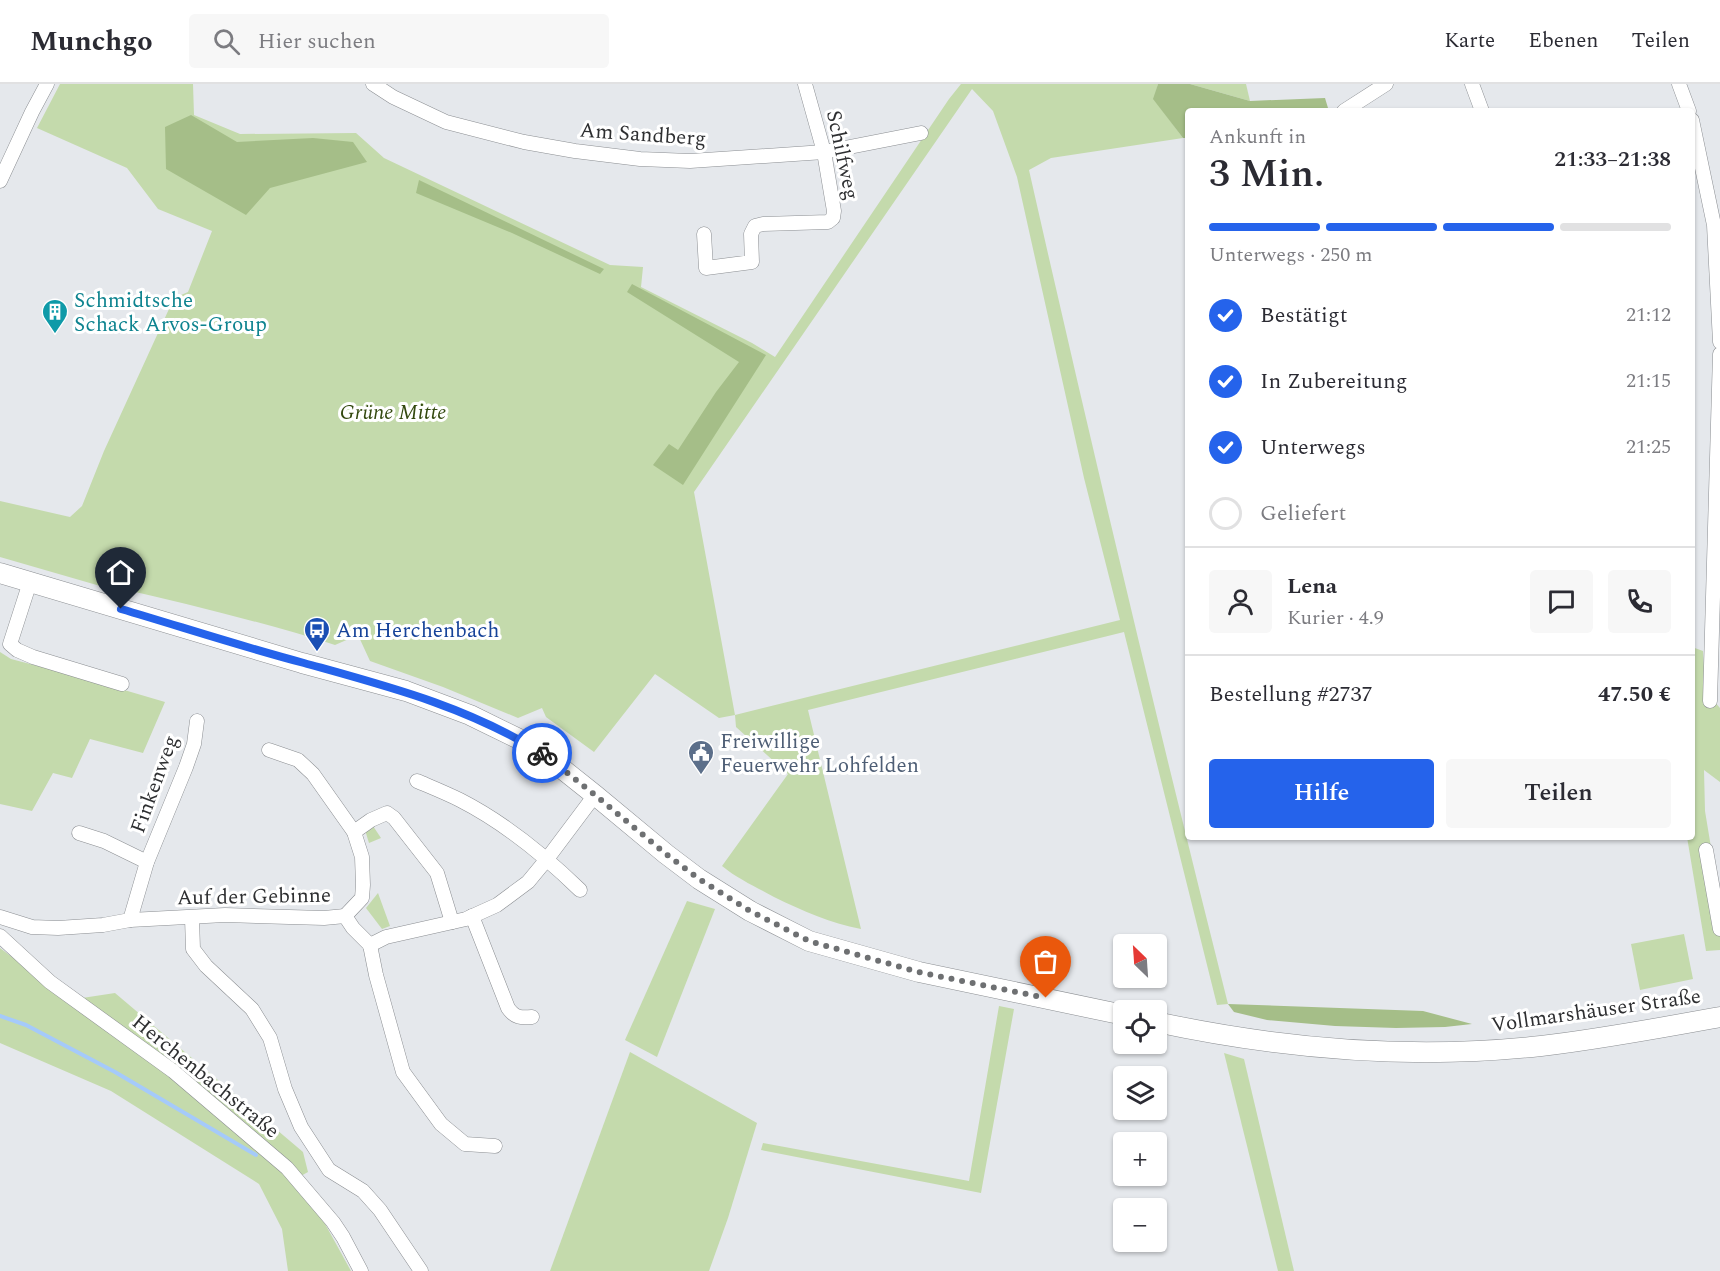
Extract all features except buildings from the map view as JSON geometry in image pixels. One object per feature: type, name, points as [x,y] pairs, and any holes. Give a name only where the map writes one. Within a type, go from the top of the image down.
[{"type":"main road","points":[[0,573],[406,692],[470,715],[546,756],[699,879],[750,911],[809,941],[918,972],[1113,1013]]},
{"type":"main road","name":"Vollmarshäuser Straße","points":[[1167,1024],[1277,1043],[1383,1051],[1454,1051],[1539,1046],[1720,1017]]},
{"type":"street","points":[[0,181],[47,84]]},
{"type":"street","name":"Am Sandberg","points":[[373,84],[393,97],[446,122],[524,142],[640,159],[690,161],[824,152],[921,133]]},
{"type":"street","name":"Schilfweg","points":[[704,234],[706,268],[752,262],[751,234],[755,226],[828,222],[833,218],[834,211],[824,152],[805,84]]},
{"type":"street","points":[[1349,108],[1386,84]]},
{"type":"street","points":[[1472,84],[1481,108]]},
{"type":"street","points":[[1679,84],[1688,108]]},
{"type":"street","points":[[1695,133],[1717,225],[1720,342]]},
{"type":"street","points":[[1710,701],[1718,490],[1720,354]]},
{"type":"street","points":[[30,582],[5,643],[33,657],[122,684]]},
{"type":"street","name":"Finkenweg","points":[[130,920],[147,862],[194,744],[196,720]]},
{"type":"street","points":[[268,750],[298,760],[313,774],[354,832],[362,857],[362,898],[345,916]]},
{"type":"street","points":[[417,781],[461,801],[514,834],[547,859],[580,890]]},
{"type":"street","points":[[495,1146],[465,1144],[441,1124],[403,1072],[370,945],[386,937],[472,916],[497,905],[528,882],[595,795]]},
{"type":"street","points":[[354,832],[371,820],[387,813],[394,818],[437,873],[452,922]]},
{"type":"street","name":"Finkenweg","points":[[79,833],[104,841],[147,862]]},
{"type":"street","points":[[1706,850],[1720,929]]},
{"type":"street","name":"Auf der Gebinne","points":[[130,920],[225,915],[324,918],[345,916],[370,945]]},
{"type":"street","points":[[472,916],[508,1008],[518,1018],[532,1017]]},
{"type":"street","points":[[0,917],[32,927],[58,928],[103,925],[130,920]]},
{"type":"street","points":[[192,918],[193,949],[206,966],[252,1009],[270,1038],[285,1089],[301,1127],[329,1170],[363,1191],[380,1210],[421,1271]]},
{"type":"street","name":"Herchenbachstraße","points":[[0,936],[50,982],[173,1071],[287,1168],[333,1222],[361,1271]]},
{"type":"green space","name":"Grüne Mitte","points":[[60,84],[193,84],[194,115],[240,134],[356,133],[384,158],[610,265],[643,267],[641,287],[775,357],[961,84],[1158,84],[1154,99],[1183,138],[1051,158],[1029,170],[1185,832],[1185,840],[1187,840],[1228,1004],[1217,1005],[1124,632],[808,710],[861,929],[827,920],[795,907],[747,883],[722,866],[788,774],[736,727],[735,715],[719,718],[655,674],[594,752],[546,717],[542,708],[518,718],[443,687],[370,661],[358,635],[335,645],[200,607],[118,588],[114,590],[0,557],[0,501],[70,517],[82,506],[104,451],[174,298],[188,292],[212,231],[158,209],[127,168],[37,128]],"holes":[[[972,89],[993,111],[1017,177],[1084,478],[1120,620],[735,715],[694,492]]]},
{"type":"green space","points":[[1158,84],[1190,84],[1250,101],[1325,98],[1328,108],[1185,108],[1185,138],[1183,138],[1153,99]]},
{"type":"green space","points":[[1190,84],[1246,84],[1250,101]]},
{"type":"green space","points":[[191,115],[237,142],[313,138],[353,142],[367,162],[270,188],[246,215],[166,169],[165,127]]},
{"type":"green space","points":[[419,180],[604,269],[600,274],[512,233],[416,193]]},
{"type":"green space","points":[[632,284],[766,355],[683,485],[653,465],[669,444],[678,450],[716,392],[739,362],[627,292]]},
{"type":"green space","points":[[1695,648],[1703,651],[1705,691],[1720,708],[1720,782],[1704,770],[1705,811],[1720,902],[1720,950],[1706,951],[1688,840],[1695,840]]},
{"type":"green space","points":[[0,652],[11,659],[165,702],[143,753],[90,739],[72,778],[53,773],[32,811],[0,804]]},
{"type":"green space","points":[[373,826],[381,838],[369,843],[365,830]]},
{"type":"green space","points":[[378,893],[390,926],[382,929],[366,908]]},
{"type":"green space","points":[[687,901],[715,909],[657,1057],[625,1040]]},
{"type":"green space","points":[[1684,934],[1693,979],[1640,990],[1631,944]]},
{"type":"green space","points":[[0,948],[69,1000],[115,993],[303,1152],[308,1172],[290,1182],[324,1222],[351,1271],[288,1271],[282,1229],[259,1184],[111,1091],[0,1043]]},
{"type":"green space","points":[[1228,1004],[1423,1011],[1472,1024],[1396,1028],[1335,1026],[1267,1020],[1234,1012]]},
{"type":"green space","points":[[999,1006],[1014,1009],[981,1193],[761,1150],[763,1143],[969,1181]]},
{"type":"green space","points":[[630,1052],[757,1123],[709,1271],[550,1271]]},
{"type":"green space","points":[[1224,1053],[1244,1059],[1294,1271],[1278,1271]]},
{"type":"waterway","points":[[0,1016],[26,1025],[115,1072],[256,1155]]},
{"type":"way so far","points":[[542,753],[699,879],[750,911],[809,941],[918,972],[1046,998]]},
{"type":"place","name":"Schmidtsche Schack Arvos-Group","points":[[55,335]]},
{"type":"place","name":"Am Herchenbach","points":[[317,653]]},
{"type":"place","name":"Freiwillige Feuerwehr Lohfelden","points":[[701,776]]},
{"type":"route","points":[[121,609],[406,692],[470,715],[542,753]]}]
